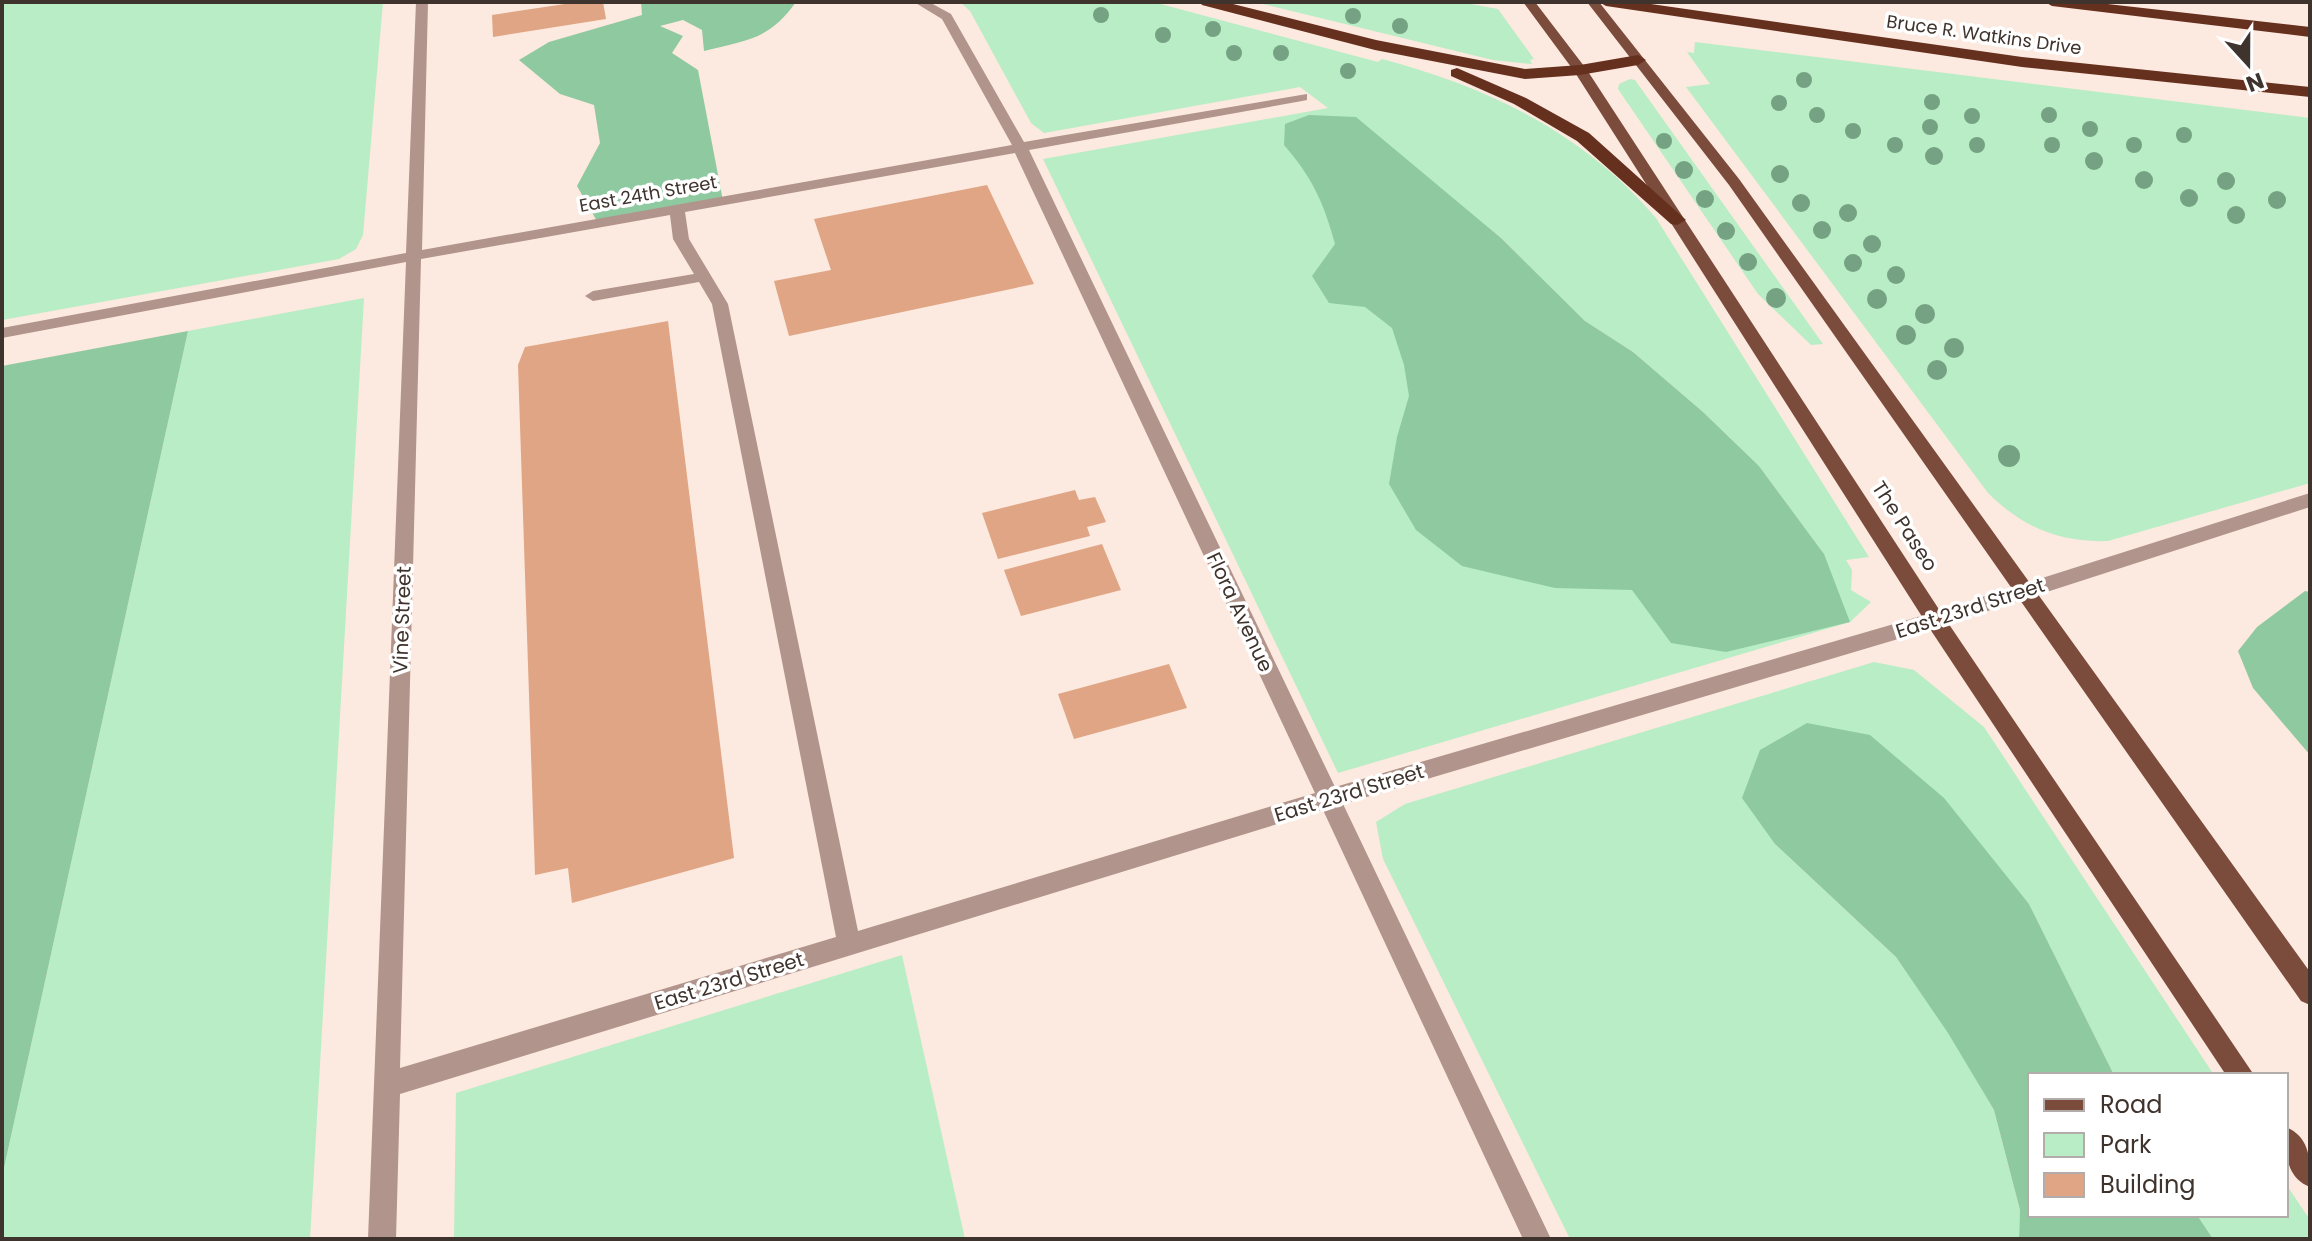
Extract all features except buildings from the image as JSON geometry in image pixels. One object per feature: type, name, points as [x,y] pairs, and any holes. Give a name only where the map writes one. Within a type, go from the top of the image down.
[{"type":"highway","points":[[1207,2],[1375,45],[1525,74],[1580,70],[1633,53]]},
{"type":"highway","name":"Bruce R. Watkins Drive","points":[[1606,2],[2022,62],[2310,92]]},
{"type":"highway","points":[[2052,2],[2310,32]]},
{"type":"highway","points":[[1375,45],[1462,75],[1548,115],[1583,137],[1677,220]]},
{"type":"main road","name":"The Paseo","points":[[1529,2],[1580,70],[1935,620],[2240,1073]]},
{"type":"main road","points":[[1593,2],[1734,182],[2310,993]]},
{"type":"main road","points":[[2288,1143],[2310,1174]]},
{"type":"street","name":"Vine Street","points":[[382,1239],[422,2]]},
{"type":"street","name":"Flora Avenue","points":[[920,2],[947,17],[1020,147],[1537,1239]]},
{"type":"street","name":"East 24th Street","points":[[2,333],[1302,97]]},
{"type":"street","points":[[677,209],[681,239],[720,304],[849,945]]},
{"type":"street","points":[[593,296],[702,277]]},
{"type":"street","name":"East 23rd Street","points":[[387,1085],[1328,799],[1935,620],[2310,500]]},
{"type":"green space","points":[[2,2],[383,2],[363,235],[356,249],[339,259],[2,320]]},
{"type":"green space","points":[[641,2],[796,2],[776,24],[756,37],[704,51],[702,30],[683,20],[660,26],[683,36],[672,53],[698,70],[723,201],[598,223],[577,186],[600,143],[594,105],[560,94],[519,60],[549,42],[642,15]]},
{"type":"green space","points":[[960,2],[1153,2],[1378,62],[1382,59],[1421,70],[1496,99],[1566,138],[1598,161],[1656,218],[1869,557],[1846,560],[1852,570],[1851,590],[1871,602],[1850,622],[1338,773],[1043,159],[1328,108],[1300,87],[1044,133],[1031,123],[970,11]],"holes":[[[1356,118],[1501,238],[1585,321],[1633,352],[1703,412],[1759,466],[1824,554]]]},
{"type":"green space","points":[[1255,2],[1460,2],[1498,9],[1534,59],[1530,60],[1532,64],[1493,60]]},
{"type":"green space","points":[[1695,42],[2310,118],[2310,483],[2108,541],[2058,536],[2014,515],[1988,493],[1686,87],[1710,84],[1687,52],[1694,53]]},
{"type":"green space","points":[[1635,80],[1823,344],[1811,345],[1758,294],[1618,89],[1619,84]]},
{"type":"green space","points":[[1309,115],[1356,117],[1501,238],[1585,321],[1633,352],[1703,412],[1759,466],[1824,554],[1850,622],[1726,652],[1671,643],[1632,590],[1555,588],[1462,566],[1416,530],[1389,484],[1397,437],[1409,396],[1404,365],[1392,328],[1365,307],[1329,303],[1312,276],[1335,244],[1316,191],[1284,145],[1285,124]]},
{"type":"green space","points":[[364,298],[310,1239],[2,1239],[2,1177],[188,331]]},
{"type":"green space","points":[[188,331],[2,1177],[2,366]]},
{"type":"green space","points":[[2305,591],[2310,592],[2310,755],[2253,688],[2238,651],[2257,627]]},
{"type":"green space","points":[[1874,662],[1914,670],[1984,727],[2213,1073],[2113,1073],[2029,904],[1989,856],[1775,844],[1896,957],[1948,1032],[1994,1110],[2020,1210],[2019,1239],[1570,1239],[1383,859],[1376,822],[1405,804]]},
{"type":"green space","points":[[1807,723],[1870,735],[1944,798],[2029,904],[2113,1073],[2028,1073],[2028,1217],[2198,1217],[2213,1239],[2019,1239],[2020,1210],[1994,1110],[1948,1033],[1896,957],[1775,844],[1742,798],[1760,750]]},
{"type":"green space","points":[[902,955],[965,1239],[454,1239],[456,1093]]},
{"type":"green space","points":[[2288,1187],[2310,1220],[2310,1239],[2213,1239],[2198,1217],[2288,1217]]}]
